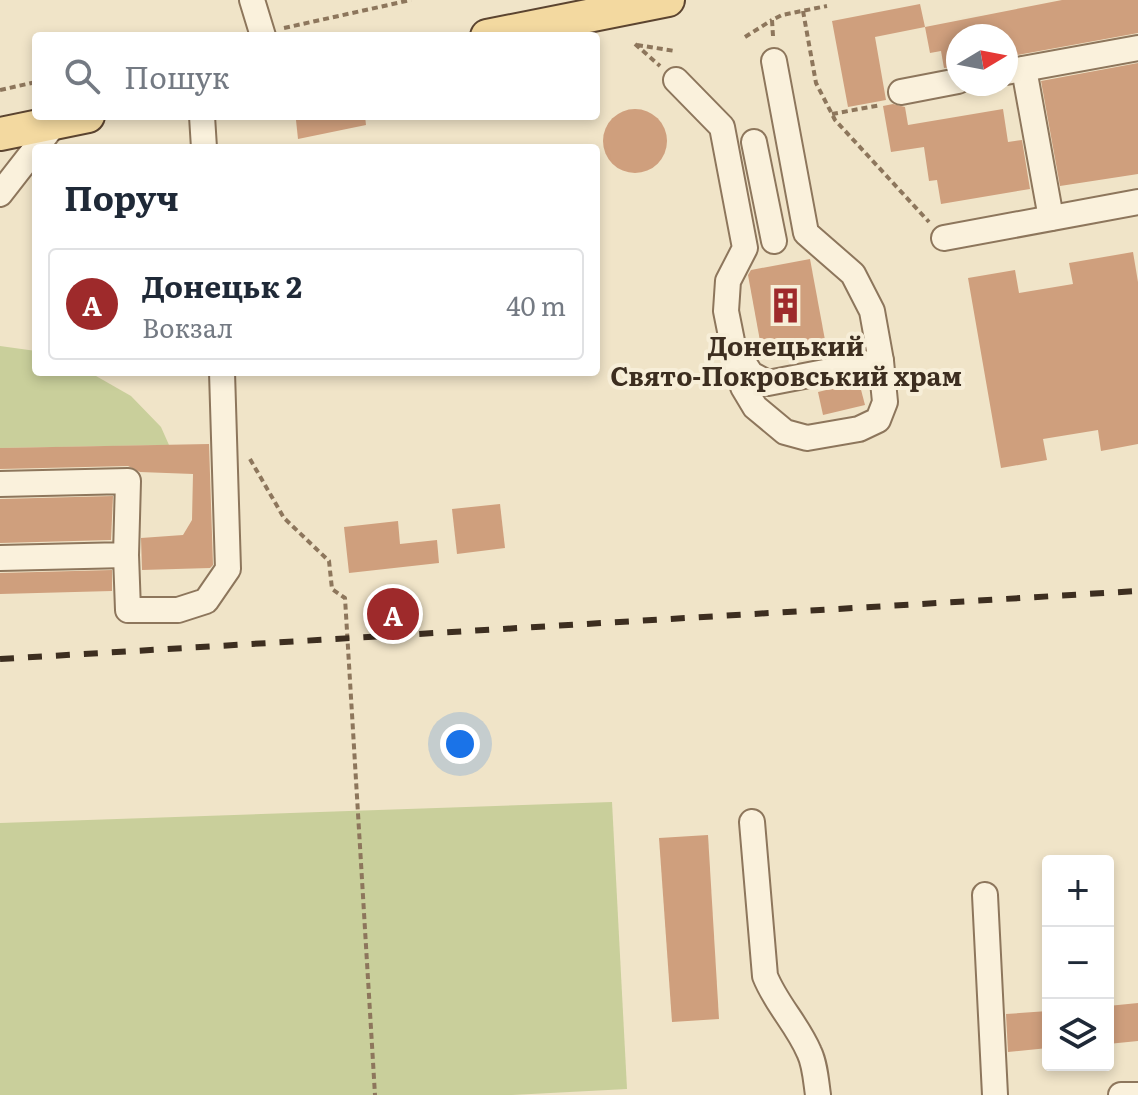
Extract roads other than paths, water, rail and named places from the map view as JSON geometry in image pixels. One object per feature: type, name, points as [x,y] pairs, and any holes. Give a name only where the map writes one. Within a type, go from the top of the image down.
[{"type":"main road","points":[[507,32],[668,0]]},
{"type":"main road","points":[[0,134],[67,120]]},
{"type":"lane","points":[[252,0],[262,32]]},
{"type":"lane","points":[[1018,70],[1138,48]]},
{"type":"lane","points":[[722,127],[745,248],[728,281],[726,311],[743,387],[755,407],[785,432],[807,438],[859,429],[878,420],[885,402],[872,311],[853,274],[806,233],[774,61]]},
{"type":"lane","points":[[676,80],[734,139],[754,142],[785,121]]},
{"type":"lane","points":[[901,92],[946,83]]},
{"type":"lane","points":[[1018,83],[1051,218]]},
{"type":"lane","points":[[202,120],[204,144]]},
{"type":"lane","points":[[39,144],[56,122]]},
{"type":"lane","points":[[754,142],[774,241]]},
{"type":"lane","points":[[0,194],[32,153]]},
{"type":"lane","points":[[944,238],[1138,202]]},
{"type":"lane","points":[[745,248],[806,233]]},
{"type":"lane","points":[[733,346],[751,374],[768,383],[881,361]]},
{"type":"lane","points":[[0,484],[128,481],[128,610],[178,610],[206,601],[228,569],[222,376]]},
{"type":"lane","points":[[0,558],[126,555]]},
{"type":"lane","points":[[752,822],[765,976],[773,997],[792,1021],[811,1054],[818,1095]]},
{"type":"lane","points":[[985,895],[995,1095]]},
{"type":"lane","points":[[1121,1095],[1138,1095]]},
{"type":"railway","points":[[0,659],[1138,591]]},
{"type":"place","name":"Донецький Свято-Покровський храм","points":[[786,305]]},
{"type":"place","name":"Донецьк 2","points":[[393,614]]}]
